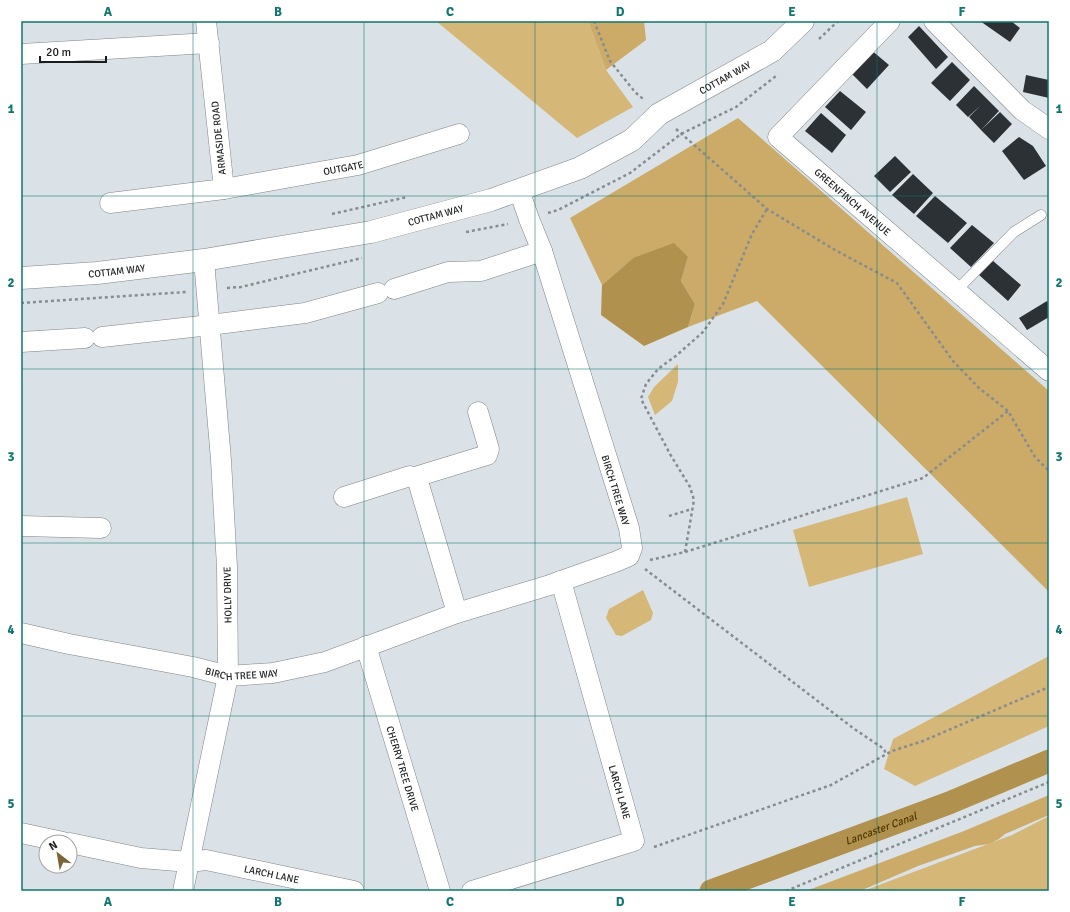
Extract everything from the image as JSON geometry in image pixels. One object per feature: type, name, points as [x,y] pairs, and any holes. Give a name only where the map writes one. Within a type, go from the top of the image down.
[{"type":"main road","name":"COTTAM WAY","points":[[21,278],[97,273],[204,260],[371,232],[491,200],[580,168],[632,140],[659,114],[772,51],[803,21]]},
{"type":"street","name":"ARMASIDE ROAD","points":[[110,203],[224,189],[206,21]]},
{"type":"street","name":"GREENFINCH AVENUE","points":[[890,21],[778,137],[956,291],[1047,367]]},
{"type":"street","points":[[934,21],[1022,110],[1049,129]]},
{"type":"street","points":[[21,54],[208,44]]},
{"type":"street","name":"OUTGATE","points":[[224,189],[358,165],[460,134]]},
{"type":"street","name":"BIRCH TREE WAY","points":[[21,633],[69,644],[193,667],[228,676],[273,673],[325,662],[456,613],[561,581],[614,562],[634,559],[629,528],[542,251],[519,190]]},
{"type":"street","points":[[21,342],[94,338],[305,313],[448,272],[481,272],[542,251]]},
{"type":"street","name":"HOLLY DRIVE","points":[[189,862],[228,676],[227,567],[222,460],[204,260]]},
{"type":"street","points":[[344,497],[410,476],[415,477],[487,455],[489,449],[478,412]]},
{"type":"street","points":[[415,477],[417,478],[456,613]]},
{"type":"street","points":[[21,526],[101,528]]},
{"type":"street","name":"LARCH LANE","points":[[472,891],[634,841],[561,581]]},
{"type":"street","name":"CHERRY TREE DRIVE","points":[[366,646],[440,891]]},
{"type":"street","points":[[21,833],[38,837]]},
{"type":"street","name":"LARCH LANE","points":[[78,845],[141,858],[189,862],[206,860],[354,891]]},
{"type":"street","points":[[183,891],[189,862]]},
{"type":"lane","points":[[956,291],[1014,232],[1041,215]]},
{"type":"path","points":[[594,21],[610,61],[635,92],[684,138],[767,209],[835,250],[897,283],[954,361],[979,388],[1008,411],[1035,457],[1049,472]]},
{"type":"path","points":[[327,215],[410,197]]},
{"type":"path","points":[[685,552],[694,500],[690,487],[670,454],[641,400],[646,384],[658,369],[677,355],[703,332],[723,304],[752,234],[767,209]]},
{"type":"path","points":[[634,559],[685,552],[923,478],[1008,411]]},
{"type":"path","points":[[669,516],[692,509]]},
{"type":"path","points":[[634,559],[650,573],[853,728],[884,749],[886,754]]},
{"type":"path","points":[[651,848],[831,785],[892,751],[923,741],[1049,687]]},
{"type":"path","points":[[786,891],[1049,782]]},
{"type":"shaded area","points":[[436,21],[588,21],[606,70],[633,107],[577,138]]},
{"type":"shaded area","points":[[588,21],[644,21],[646,40],[606,70]]},
{"type":"shaded area","points":[[738,118],[1049,391],[1049,592],[757,301],[688,327],[695,304],[681,281],[688,257],[633,258],[602,285],[570,218]]},
{"type":"shaded area","points":[[674,243],[688,257],[681,281],[695,304],[688,327],[644,346],[601,315],[602,285],[633,258]]},
{"type":"shaded area","points":[[678,364],[678,382],[672,401],[655,415],[648,397],[654,387]]},
{"type":"shaded area","points":[[907,497],[923,554],[809,587],[793,530]]},
{"type":"shaded area","points":[[643,590],[653,613],[651,620],[622,636],[616,635],[606,618],[609,609]]},
{"type":"shaded area","points":[[1049,656],[1049,726],[915,786],[884,769],[893,739]]},
{"type":"shaded area","points":[[1049,795],[1049,815],[1005,834],[989,844],[975,846],[918,866],[860,891],[806,891],[964,831]]},
{"type":"shaded area","points":[[1049,816],[1049,891],[863,891],[1012,835]]},
{"type":"building","points":[[980,21],[1011,21],[1020,28],[1010,42]]},
{"type":"building","points":[[919,26],[948,57],[936,69],[908,37]]},
{"type":"building","points":[[870,49],[889,65],[867,89],[849,71]]},
{"type":"building","points":[[952,62],[970,80],[950,101],[931,83]]},
{"type":"building","points":[[1026,75],[1049,80],[1049,98],[1023,92]]},
{"type":"building","points":[[974,86],[999,111],[981,130],[969,117],[980,106],[968,117],[956,105]]},
{"type":"building","points":[[840,91],[866,112],[851,130],[825,107]]},
{"type":"building","points":[[1000,112],[1012,124],[994,143],[981,130]]},
{"type":"building","points":[[821,113],[846,135],[832,153],[805,131]]},
{"type":"building","points":[[1019,137],[1033,146],[1046,166],[1024,180],[1002,151]]},
{"type":"building","points":[[895,156],[911,172],[890,192],[874,176]]},
{"type":"building","points":[[913,174],[933,193],[914,214],[892,195]]},
{"type":"building","points":[[935,196],[967,223],[948,243],[916,216]]},
{"type":"building","points":[[972,225],[994,243],[971,267],[950,248]]},
{"type":"building","points":[[992,260],[1021,285],[1008,301],[978,274]]},
{"type":"building","points":[[1047,301],[1049,305],[1049,317],[1027,330],[1019,318]]},
{"type":"waterway","name":"Lancaster Canal","points":[[711,891],[949,803],[1049,761]]}]
